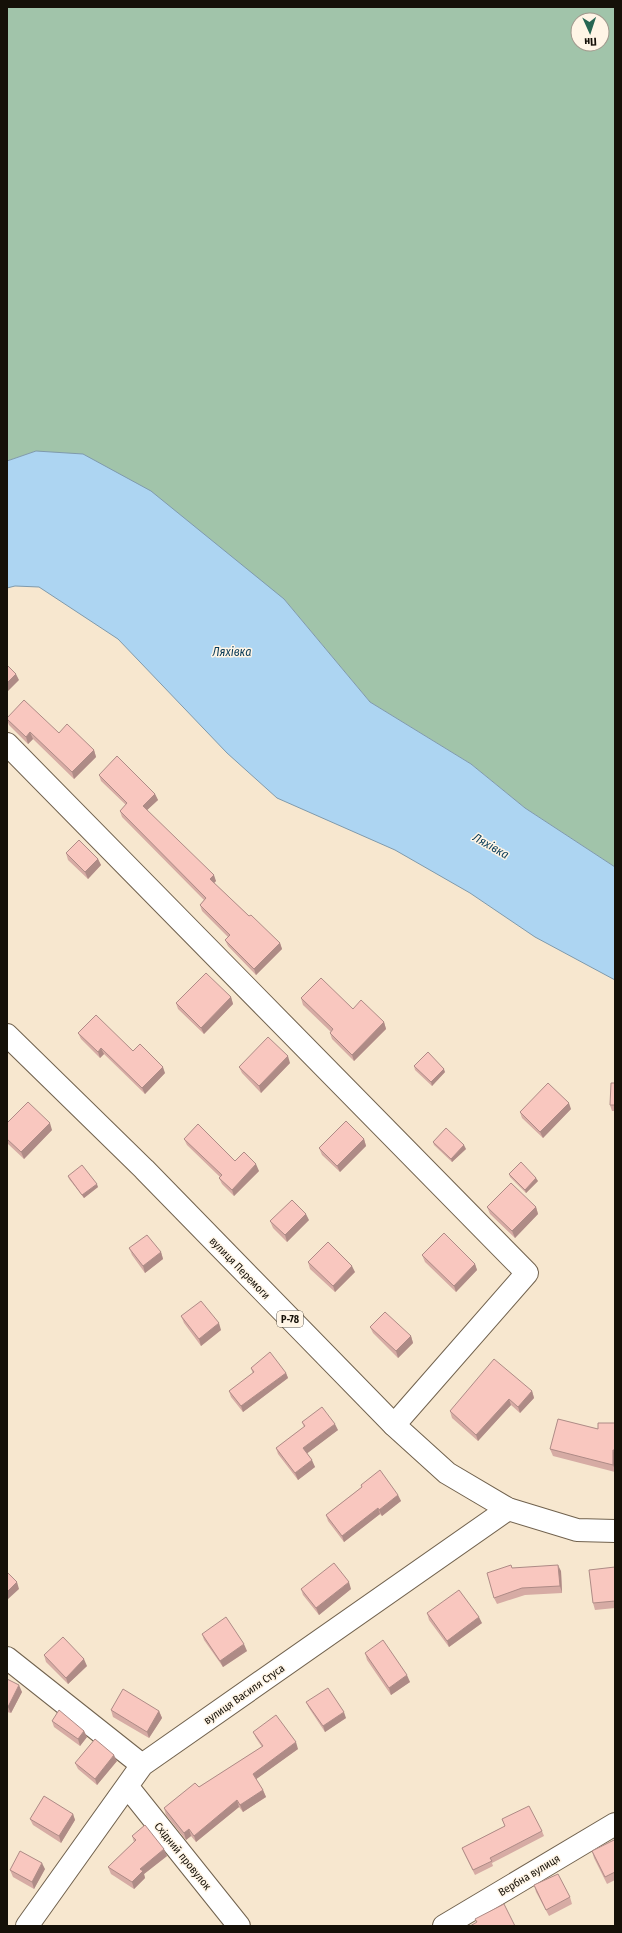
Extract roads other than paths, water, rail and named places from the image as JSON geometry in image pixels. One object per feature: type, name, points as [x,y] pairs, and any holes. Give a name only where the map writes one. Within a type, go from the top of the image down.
[{"type":"street","points":[[7,744],[527,1273],[394,1425]]},
{"type":"street","name":"вулиця Перемоги","points":[[7,1035],[144,1169],[394,1425],[447,1473],[508,1509],[577,1530],[615,1531]]},
{"type":"street","name":"вулиця Василя Стуса","points":[[27,1926],[142,1765],[508,1509]]},
{"type":"street","points":[[7,1658],[142,1765]]},
{"type":"street","name":"Східний провулок","points":[[127,1786],[240,1926]]},
{"type":"street","name":"Вербна вулиця","points":[[444,1926],[615,1824]]},
{"type":"water","name":"Ляхівка","points":[[36,451],[83,454],[151,491],[284,599],[370,702],[471,764],[525,808],[615,867],[615,980],[535,937],[470,893],[395,850],[277,798],[227,753],[118,639],[39,587],[15,586],[7,588],[7,461]]}]
